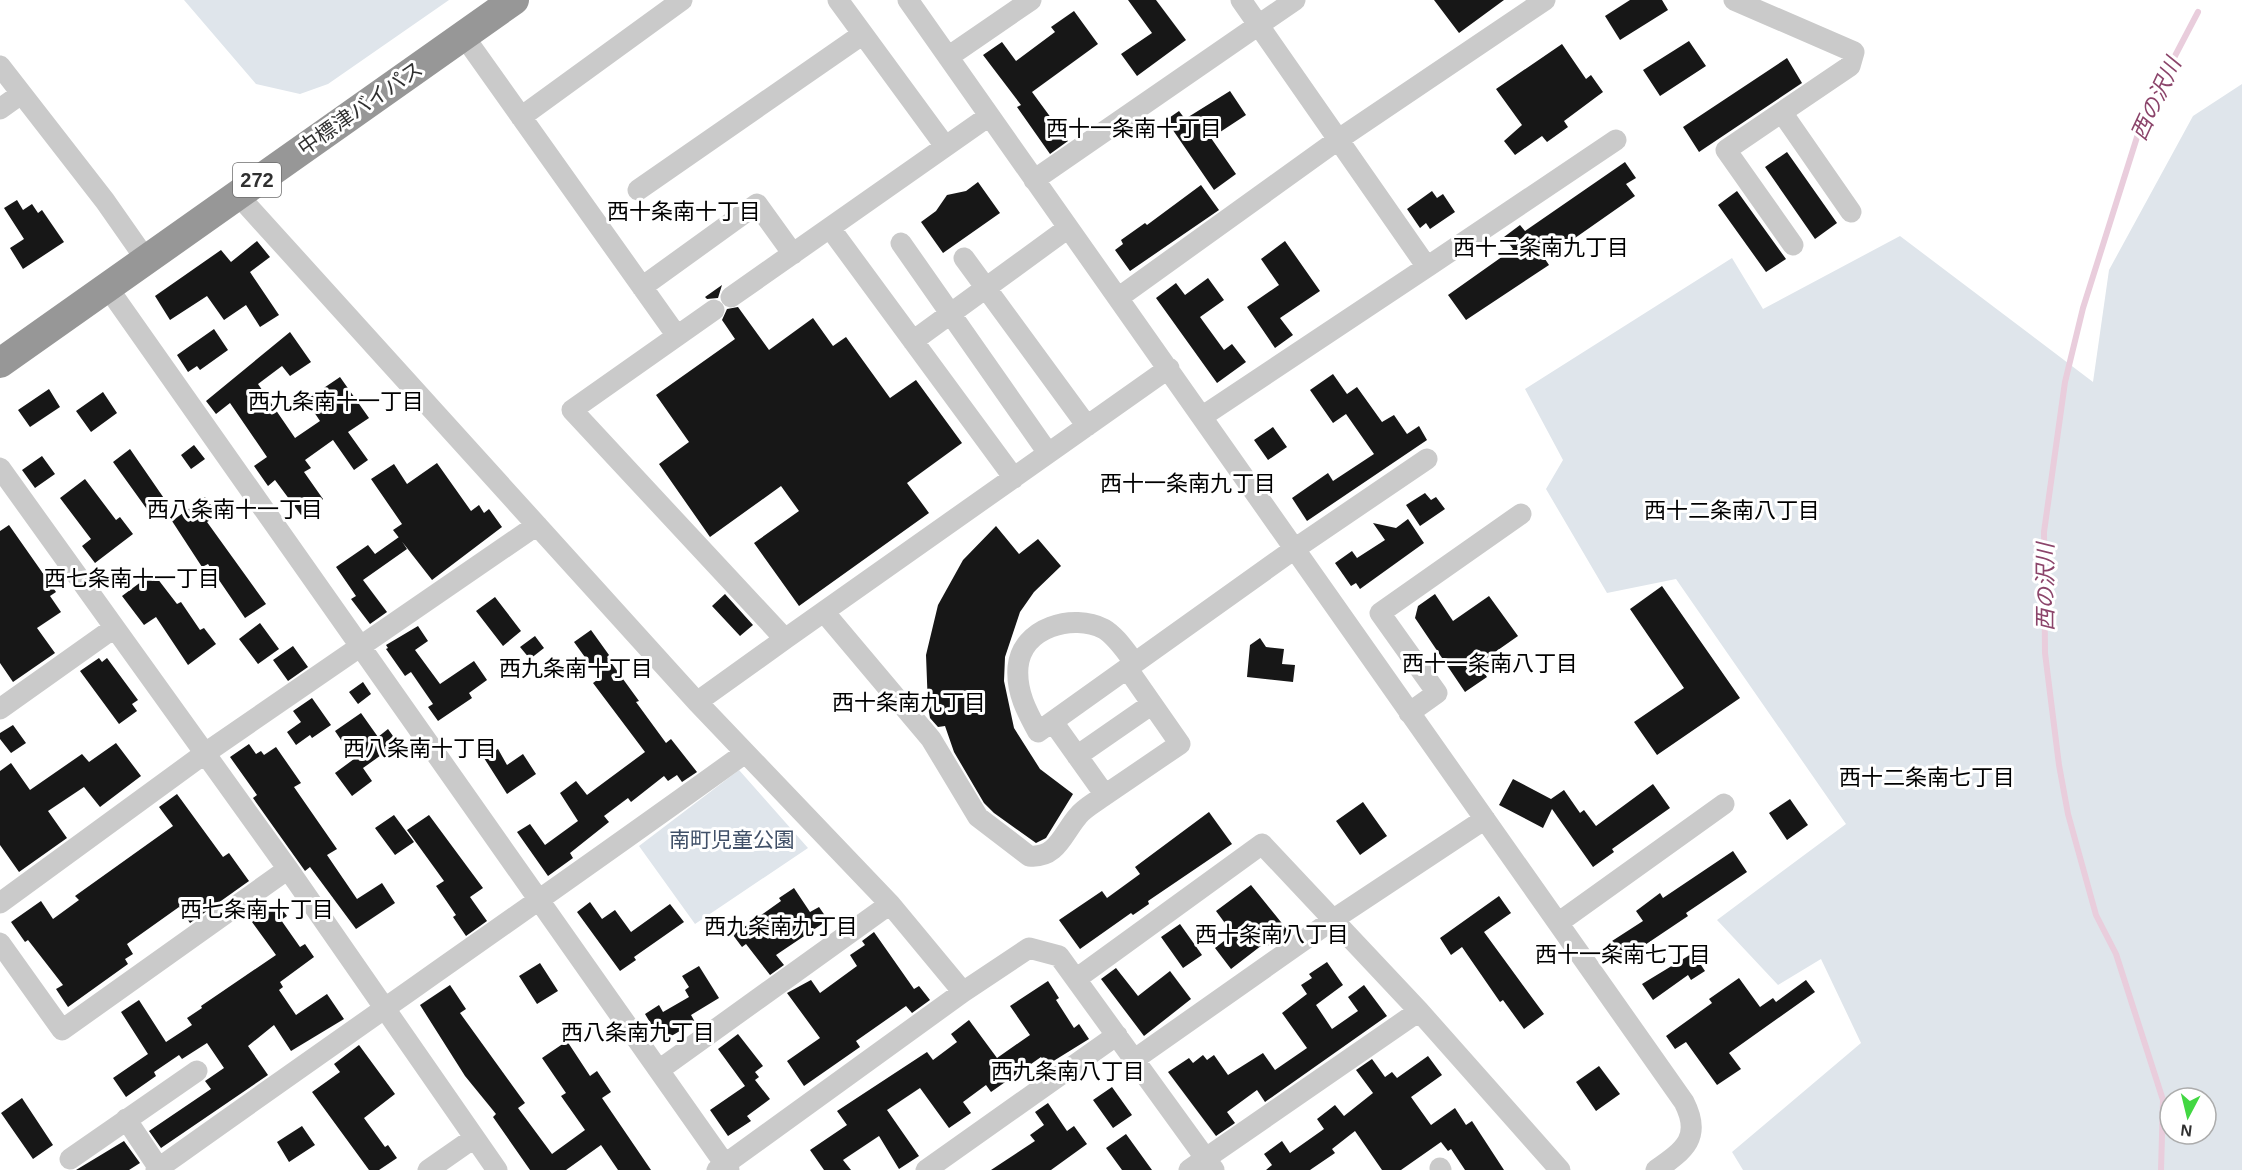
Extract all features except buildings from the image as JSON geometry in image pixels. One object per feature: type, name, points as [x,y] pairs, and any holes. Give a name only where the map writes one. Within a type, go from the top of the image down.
[{"type":"highway","name":"中標津バイパス","points":[[0,363],[514,0]]},
{"type":"street","points":[[521,117],[682,0]]},
{"type":"street","points":[[838,0],[945,147]]},
{"type":"street","points":[[908,0],[1203,416],[1293,550],[1485,819],[1691,1116],[1693,1127],[1684,1149],[1656,1170]]},
{"type":"street","points":[[948,57],[1031,0]]},
{"type":"street","points":[[1241,0],[1427,267]]},
{"type":"street","points":[[1034,180],[1295,0]]},
{"type":"street","points":[[1118,298],[1339,139],[1545,0]]},
{"type":"street","points":[[1734,0],[1854,52],[1850,66],[1783,114],[1726,150],[1793,245]]},
{"type":"street","points":[[638,190],[863,33]]},
{"type":"street","points":[[463,35],[677,336]]},
{"type":"street","points":[[0,66],[105,201],[147,261]]},
{"type":"street","points":[[0,109],[21,94]]},
{"type":"street","points":[[1783,114],[1851,212]]},
{"type":"street","points":[[785,639],[572,410],[989,116]]},
{"type":"street","points":[[1203,416],[1616,140]]},
{"type":"street","points":[[237,194],[697,702],[890,904],[963,992]]},
{"type":"street","points":[[642,286],[757,204],[793,254]]},
{"type":"street","points":[[830,228],[1014,478]]},
{"type":"street","points":[[913,341],[1068,228]]},
{"type":"street","points":[[901,243],[1048,453]]},
{"type":"street","points":[[964,258],[1087,426]]},
{"type":"street","points":[[108,288],[659,1070],[724,1168],[963,992],[1029,948],[1059,956],[1135,1059],[1203,1166],[1419,1011]]},
{"type":"street","points":[[697,702],[1169,368]]},
{"type":"street","points":[[824,612],[931,739],[978,817],[1029,856],[1048,854],[1060,843],[1078,815],[1180,744],[1152,704],[1131,666],[1106,630],[1082,621],[1054,626],[1030,638],[1018,666],[1022,704],[1038,732],[1053,722],[1131,666],[1293,550],[1427,459]]},
{"type":"street","points":[[0,468],[288,869],[497,1170]]},
{"type":"street","points":[[1409,713],[1437,693],[1380,613],[1521,514]]},
{"type":"street","points":[[0,903],[204,754],[537,525]]},
{"type":"street","points":[[0,710],[114,628]]},
{"type":"street","points":[[1077,756],[1152,704]]},
{"type":"street","points":[[1053,722],[1105,795]]},
{"type":"street","points":[[126,1119],[158,1169],[383,1008],[540,901],[745,753]]},
{"type":"street","points":[[1558,923],[1724,804]]},
{"type":"street","points":[[1135,1059],[1334,919],[1485,819]]},
{"type":"street","points":[[1076,979],[1262,844],[1419,1011],[1560,1170]]},
{"type":"street","points":[[0,943],[62,1030],[288,869]]},
{"type":"street","points":[[659,1070],[890,904]]},
{"type":"street","points":[[926,1170],[1118,1035]]},
{"type":"street","points":[[70,1159],[197,1071]]},
{"type":"street","points":[[428,1170],[474,1138]]},
{"type":"green space","points":[[184,0],[449,0],[328,84],[300,94],[256,84]]},
{"type":"green space","points":[[2242,84],[2242,1170],[1743,1170],[1732,1152],[1861,1043],[1821,959],[1778,985],[1717,920],[1846,824],[1676,579],[1607,593],[1546,489],[1563,460],[1525,389],[1732,258],[1763,309],[1900,236],[2093,382],[2109,270],[2193,116]]},
{"type":"green space","name":"南町児童公園","points":[[739,770],[808,848],[695,924],[639,846]]},
{"type":"waterway","name":"西の沢川","points":[[2161,1170],[2163,1100],[2116,954],[2096,915],[2068,814],[2059,765],[2045,653],[2044,532],[2065,382],[2083,308],[2144,115],[2198,12]]},
{"type":"district","name":"西十一条南十丁目","points":[[1134,128]]},
{"type":"district","name":"西十条南十丁目","points":[[684,211]]},
{"type":"district","name":"西十二条南九丁目","points":[[1541,247]]},
{"type":"district","name":"西九条南十一丁目","points":[[336,401]]},
{"type":"district","name":"西十一条南九丁目","points":[[1188,483]]},
{"type":"district","name":"西八条南十一丁目","points":[[235,509]]},
{"type":"district","name":"西十二条南八丁目","points":[[1732,510]]},
{"type":"district","name":"西七条南十一丁目","points":[[132,578]]},
{"type":"district","name":"西十一条南八丁目","points":[[1490,663]]},
{"type":"district","name":"西九条南十丁目","points":[[576,668]]},
{"type":"district","name":"西十条南九丁目","points":[[909,702]]},
{"type":"district","name":"西八条南十丁目","points":[[420,748]]},
{"type":"district","name":"西十二条南七丁目","points":[[1927,777]]},
{"type":"district","name":"西七条南十丁目","points":[[257,909]]},
{"type":"district","name":"西九条南九丁目","points":[[781,926]]},
{"type":"district","name":"西十条南八丁目","points":[[1272,934]]},
{"type":"district","name":"西十一条南七丁目","points":[[1623,954]]},
{"type":"district","name":"西八条南九丁目","points":[[638,1032]]},
{"type":"district","name":"西九条南八丁目","points":[[1068,1071]]}]
